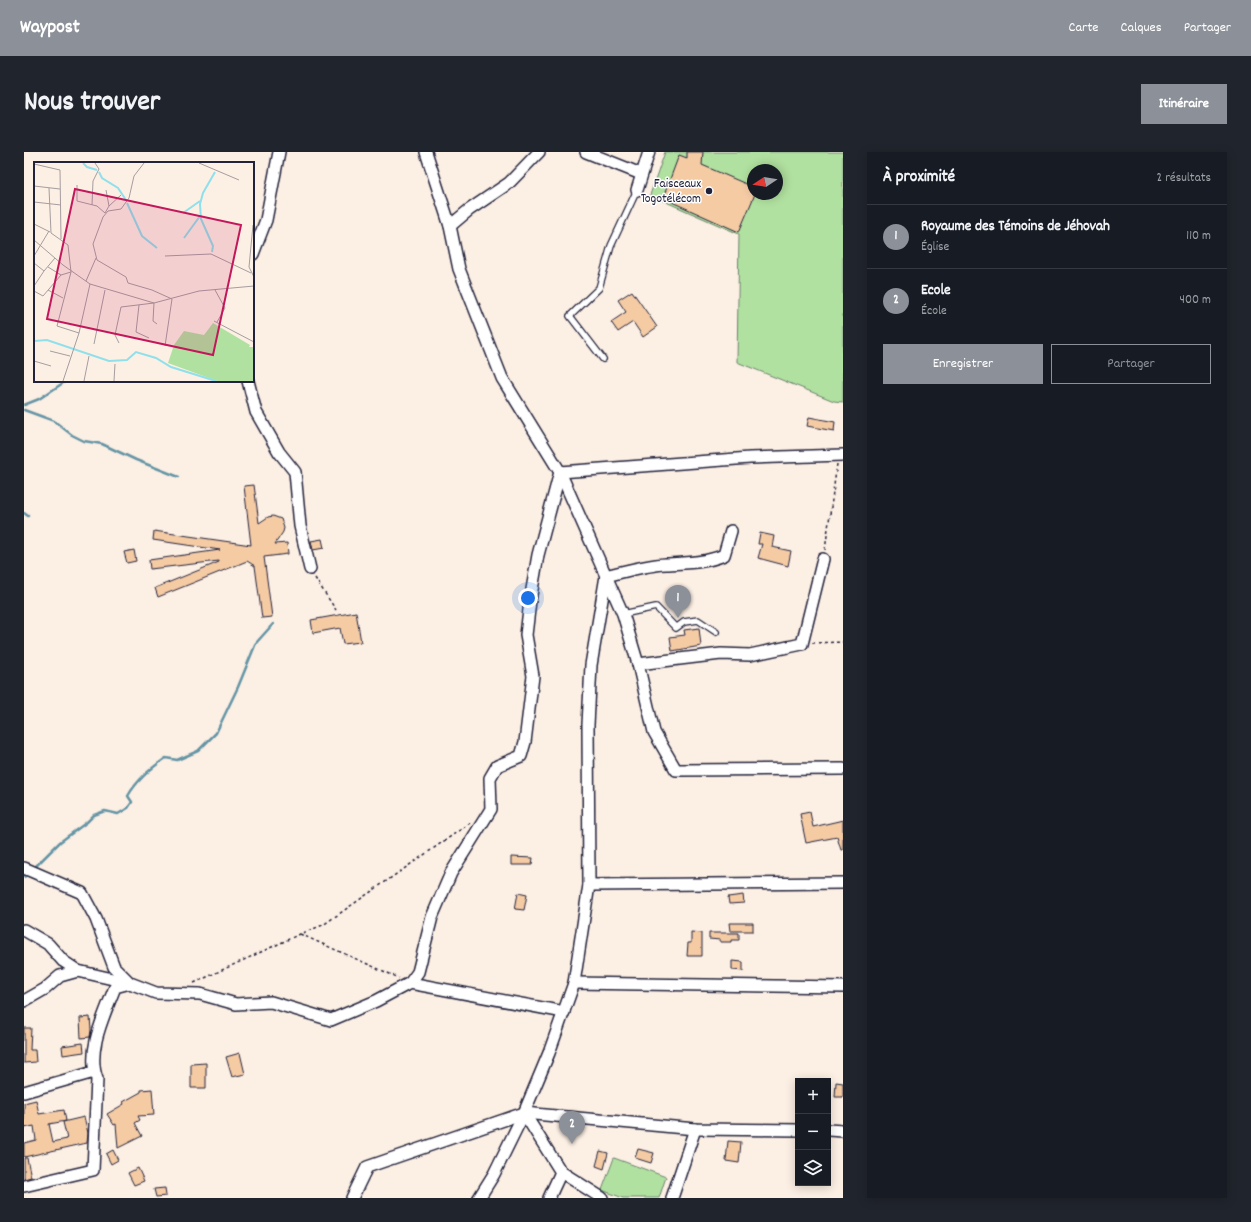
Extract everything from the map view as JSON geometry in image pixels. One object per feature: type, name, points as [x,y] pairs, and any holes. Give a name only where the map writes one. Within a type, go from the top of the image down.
[{"type":"street","points":[[254,251],[266,220],[279,152]]},
{"type":"street","points":[[426,152],[450,226],[459,269],[502,378],[560,472],[623,614],[638,664],[654,732],[676,770],[843,769]]},
{"type":"street","points":[[450,226],[469,210],[509,182],[539,152]]},
{"type":"street","points":[[586,152],[641,174]]},
{"type":"street","points":[[637,190],[649,152]]},
{"type":"street","points":[[248,382],[256,412],[279,452],[295,472],[300,526],[310,570]]},
{"type":"street","points":[[560,472],[750,458],[841,456]]},
{"type":"street","points":[[24,930],[48,944],[63,960],[78,971],[130,984],[156,993],[200,994],[236,1004],[271,1002],[331,1020],[376,1001],[410,983],[418,972],[432,918],[451,873],[491,809],[490,778],[497,766],[521,756],[525,742],[533,676],[526,635],[530,601],[538,555],[560,472]]},
{"type":"street","points":[[606,576],[666,564],[701,562],[719,557],[724,555],[731,532]]},
{"type":"street","points":[[638,664],[721,654],[750,655],[802,644],[823,559]]},
{"type":"street","points":[[479,1198],[494,1174],[524,1113],[549,1053],[574,983],[589,885],[588,725],[591,665],[606,576]]},
{"type":"street","points":[[24,868],[82,893],[96,919],[114,967],[130,984]]},
{"type":"street","points":[[589,885],[843,883]]},
{"type":"street","points":[[24,1001],[45,989],[60,976],[78,971]]},
{"type":"street","points":[[410,983],[564,1012]]},
{"type":"street","points":[[574,983],[843,987]]},
{"type":"street","points":[[24,1186],[94,1170],[97,1079],[94,1072],[95,1041],[115,987],[130,984]]},
{"type":"street","points":[[24,1092],[94,1072]]},
{"type":"street","points":[[524,1113],[561,1172],[602,1198]]},
{"type":"street","points":[[352,1198],[367,1167],[524,1113],[695,1129],[795,1130]]},
{"type":"street","points":[[672,1198],[695,1129]]},
{"type":"street","points":[[831,1130],[843,1131]]},
{"type":"street","points":[[549,1198],[561,1172]]},
{"type":"lane","points":[[603,359],[570,316],[599,288],[611,246],[637,190]]},
{"type":"lane","points":[[623,614],[656,607],[676,628],[684,622],[698,620],[716,632]]},
{"type":"path","points":[[823,559],[841,456]]},
{"type":"path","points":[[310,570],[336,610]]},
{"type":"path","points":[[802,644],[843,642]]},
{"type":"path","points":[[194,984],[300,934],[323,925],[471,823]]},
{"type":"path","points":[[300,934],[410,983]]},
{"type":"green space","points":[[665,152],[843,152],[843,402],[834,401],[737,362],[739,234],[650,195]]},
{"type":"green space","points":[[614,1158],[666,1177],[659,1198],[623,1198],[602,1190]]},
{"type":"building","name":"Faisceaux Togotélécom","points":[[687,152],[703,152],[702,165],[747,184],[747,200],[752,200],[739,232],[663,198],[679,155],[687,158]]},
{"type":"building","points":[[632,291],[657,327],[643,337],[633,322],[618,332],[611,322],[626,312],[618,300]]},
{"type":"building","points":[[809,417],[835,422],[834,431],[807,426]]},
{"type":"building","points":[[254,485],[259,523],[268,517],[273,516],[281,519],[284,528],[275,544],[287,543],[288,554],[264,557],[272,617],[262,618],[255,566],[247,561],[158,597],[155,588],[219,561],[150,569],[149,560],[220,550],[153,540],[154,531],[251,545],[244,486]]},
{"type":"building","points":[[760,533],[774,536],[772,547],[791,551],[788,566],[758,558],[762,544],[758,544]]},
{"type":"building","points":[[322,539],[324,548],[313,550],[311,541]]},
{"type":"building","points":[[134,550],[136,561],[127,563],[124,552]]},
{"type":"building","points":[[356,612],[361,642],[343,644],[340,628],[313,633],[311,620]]},
{"type":"building","points":[[699,628],[701,646],[672,651],[670,637],[685,635],[684,630]]},
{"type":"building","points":[[810,812],[813,827],[843,820],[843,850],[841,850],[837,837],[806,843],[800,814]]},
{"type":"building","points":[[511,857],[533,858],[532,865],[511,865]]},
{"type":"building","points":[[518,893],[527,895],[524,910],[515,909]]},
{"type":"building","points":[[743,895],[744,903],[729,904],[728,897]]},
{"type":"building","points":[[729,923],[753,923],[753,931],[730,931]]},
{"type":"building","points":[[691,932],[702,933],[702,956],[687,956],[688,943],[691,943]]},
{"type":"building","points":[[709,933],[739,933],[739,940],[720,942],[720,940],[709,939]]},
{"type":"building","points":[[732,961],[743,962],[743,971],[732,970]]},
{"type":"building","points":[[90,1017],[90,1037],[81,1038],[80,1018]]},
{"type":"building","points":[[24,1028],[31,1028],[30,1050],[35,1050],[36,1062],[24,1063]]},
{"type":"building","points":[[83,1043],[84,1052],[63,1055],[62,1046]]},
{"type":"building","points":[[240,1053],[245,1074],[232,1077],[226,1057]]},
{"type":"building","points":[[206,1063],[206,1088],[191,1088],[191,1064]]},
{"type":"building","points":[[836,1082],[843,1083],[843,1097],[835,1097]]},
{"type":"building","points":[[152,1089],[154,1115],[138,1116],[140,1120],[135,1123],[142,1136],[118,1148],[116,1124],[114,1125],[107,1114],[124,1104],[123,1102],[141,1092],[141,1090]]},
{"type":"building","points":[[36,1100],[39,1114],[64,1110],[66,1121],[49,1124],[53,1142],[67,1139],[63,1122],[84,1117],[88,1133],[87,1143],[24,1157],[24,1143],[36,1140],[34,1126],[24,1128],[24,1103]]},
{"type":"building","points":[[728,1141],[741,1142],[739,1163],[726,1161]]},
{"type":"building","points":[[638,1149],[654,1153],[651,1163],[635,1158]]},
{"type":"building","points":[[113,1150],[118,1160],[111,1164],[106,1154]]},
{"type":"building","points":[[600,1151],[608,1153],[604,1169],[596,1166]]},
{"type":"building","points":[[24,1158],[27,1158],[31,1177],[24,1179]]},
{"type":"building","points":[[138,1168],[144,1181],[134,1185],[128,1173]]},
{"type":"building","points":[[165,1188],[166,1196],[156,1197],[154,1189]]},
{"type":"waterway","points":[[24,405],[39,399],[64,382]]},
{"type":"waterway","points":[[24,410],[54,421],[72,435],[84,441],[102,444],[136,460],[179,477]]},
{"type":"waterway","points":[[24,513],[28,516]]},
{"type":"waterway","points":[[34,868],[60,842],[94,815],[105,811],[118,814],[128,808],[132,802],[128,796],[132,790],[145,775],[160,762],[166,758],[177,760],[198,751],[216,733],[238,687],[256,643],[273,624]]},
{"type":"waterway","points":[[24,877],[29,873]]},
{"type":"place","name":"Faisceaux Togotélécom","points":[[709,191]]},
{"type":"place","name":"Royaume des Témoins de Jéhovah","points":[[678,618]]},
{"type":"place","name":"Ecole","points":[[572,1144]]}]
